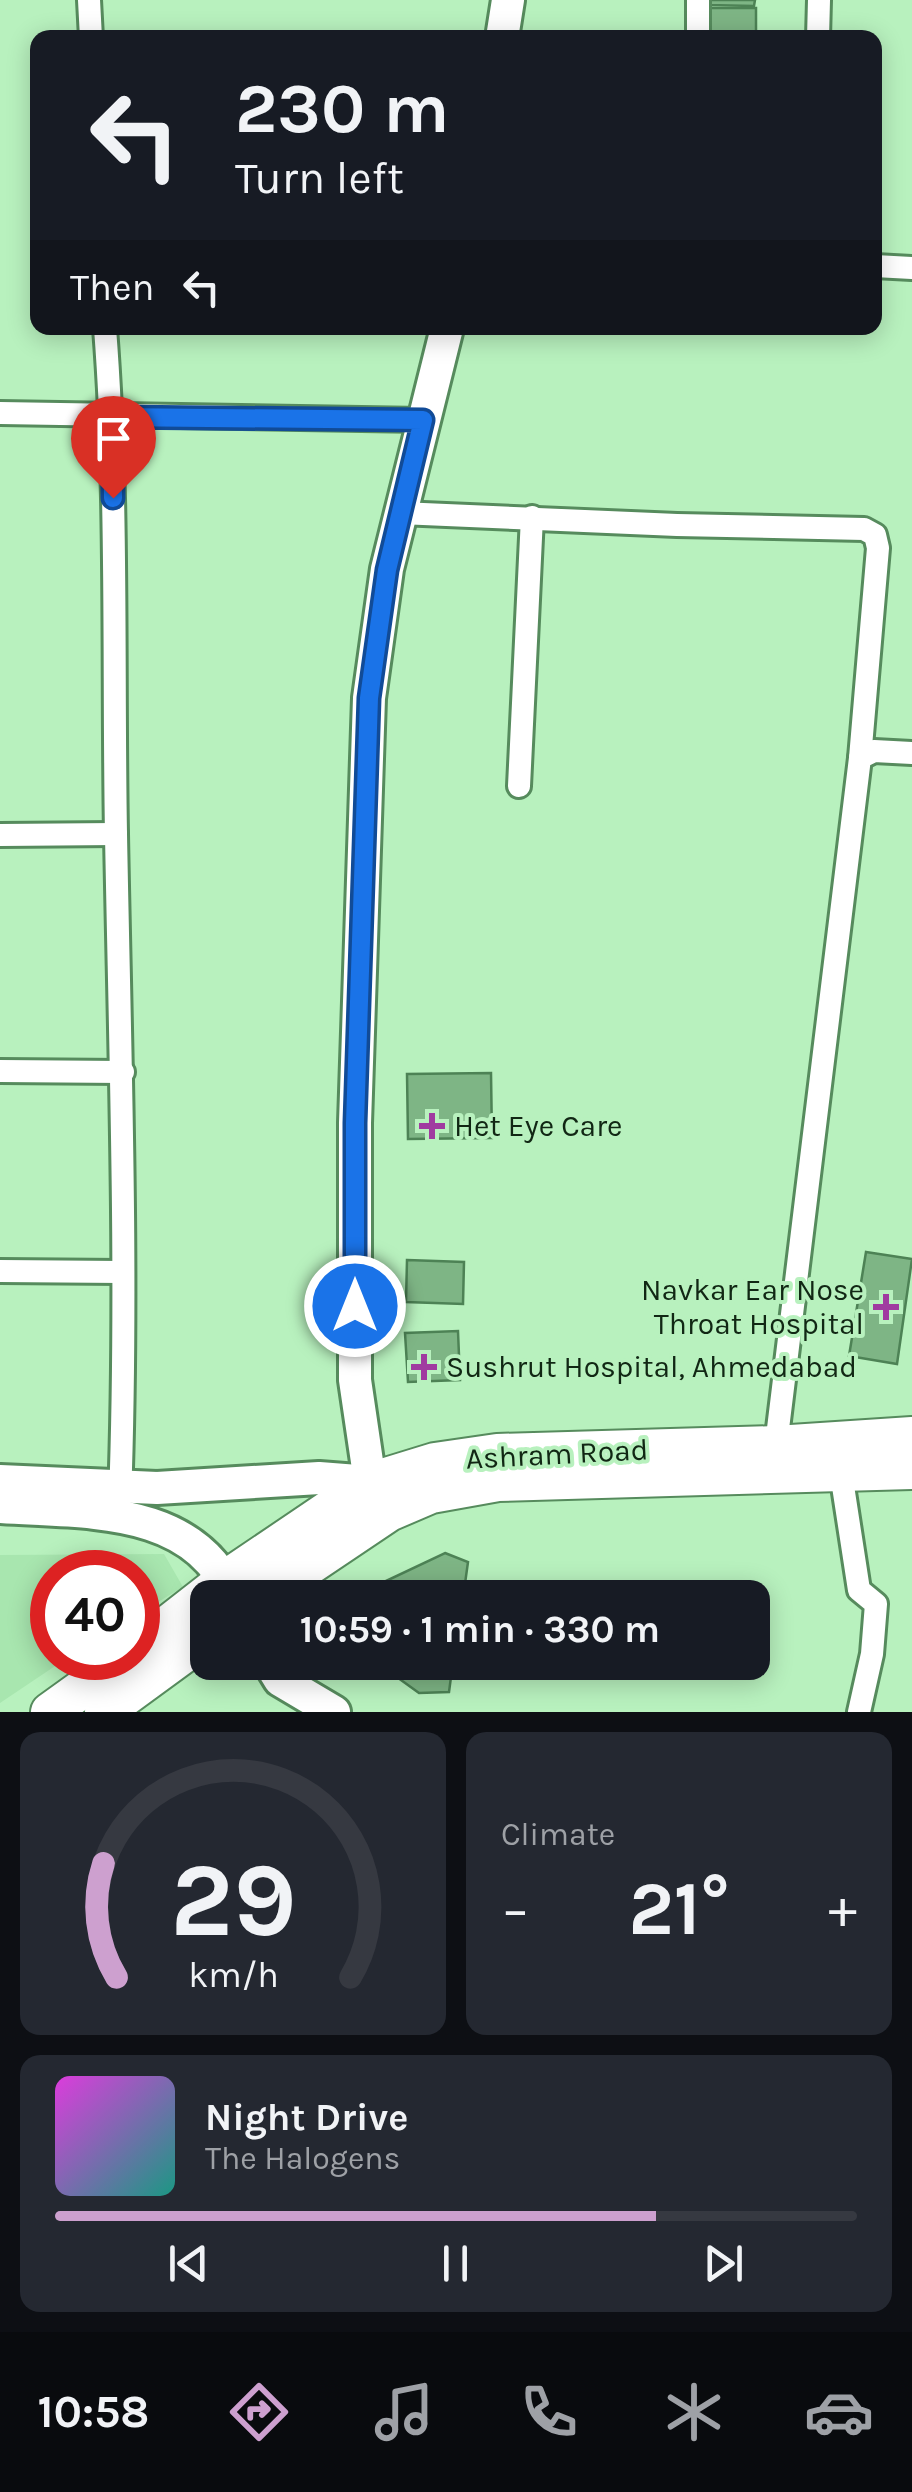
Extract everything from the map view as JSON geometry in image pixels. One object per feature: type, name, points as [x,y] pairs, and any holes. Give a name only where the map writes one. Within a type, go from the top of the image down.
[{"type":"main road","name":"Ashram Road","points":[[244,1580],[435,1462],[497,1453],[776,1445],[910,1463]]},
{"type":"main road","name":"Ashram Road","points":[[288,1580],[319,1559],[380,1497],[431,1494],[498,1482],[841,1473],[910,1463]]},
{"type":"main road","name":"Ashram Road","points":[[160,1634],[190,1614]]},
{"type":"main road","points":[[104,1712],[190,1649]]},
{"type":"main road","points":[[50,1712],[94,1680]]},
{"type":"street","points":[[90,0],[91,30]]},
{"type":"street","points":[[503,30],[508,0]]},
{"type":"street","points":[[698,0],[698,30]]},
{"type":"street","points":[[818,0],[818,30]]},
{"type":"street","points":[[882,266],[912,268]]},
{"type":"street","points":[[106,335],[112,417],[116,834],[123,1072],[120,1501]]},
{"type":"street","points":[[0,1507],[120,1501],[319,1478],[380,1497],[355,1380],[355,1123],[369,698],[387,570],[445,335]]},
{"type":"street","points":[[0,413],[423,420]]},
{"type":"street","points":[[400,513],[678,525],[864,528],[875,535],[876,593],[860,758],[776,1445]]},
{"type":"street","points":[[519,786],[532,518]]},
{"type":"street","points":[[860,758],[874,751],[912,752]]},
{"type":"street","points":[[0,835],[116,834]]},
{"type":"street","points":[[0,1071],[123,1072]]},
{"type":"street","points":[[0,1270],[122,1272]]},
{"type":"street","points":[[841,1473],[859,1590],[876,1604],[872,1654],[859,1712]]},
{"type":"street","points":[[0,1480],[120,1501],[204,1552],[223,1580]]},
{"type":"street","points":[[309,1580],[319,1559]]},
{"type":"street","points":[[280,1680],[326,1708]]},
{"type":"street","points":[[309,1680],[326,1708]]},
{"type":"shaded area","points":[[160,1554],[164,1554],[183,1587],[160,1601]]},
{"type":"shaded area","points":[[0,1555],[30,1555],[30,1680],[34,1680],[0,1703]]},
{"type":"building","points":[[707,0],[755,0],[754,6],[707,5]]},
{"type":"building","points":[[705,8],[756,8],[756,30],[705,30]]},
{"type":"building","points":[[491,1073],[492,1138],[408,1139],[407,1074]]},
{"type":"building","points":[[866,1252],[912,1259],[897,1364],[849,1356]]},
{"type":"building","points":[[407,1260],[464,1262],[463,1304],[406,1302]]},
{"type":"building","points":[[458,1331],[460,1380],[408,1382],[405,1333]]},
{"type":"building","points":[[445,1553],[468,1562],[466,1580],[388,1580]]},
{"type":"building","points":[[401,1680],[451,1680],[449,1692],[419,1693]]},
{"type":"place","name":"Het Eye Care","points":[[432,1126]]},
{"type":"place","name":"Navkar Ear Nose Throat Hospital","points":[[886,1307]]},
{"type":"place","name":"Sushrut Hospital, Ahmedabad","points":[[424,1367]]},
{"type":"route","points":[[113,498],[112,417],[423,420],[387,570],[369,698],[355,1123],[355,1306]]}]
